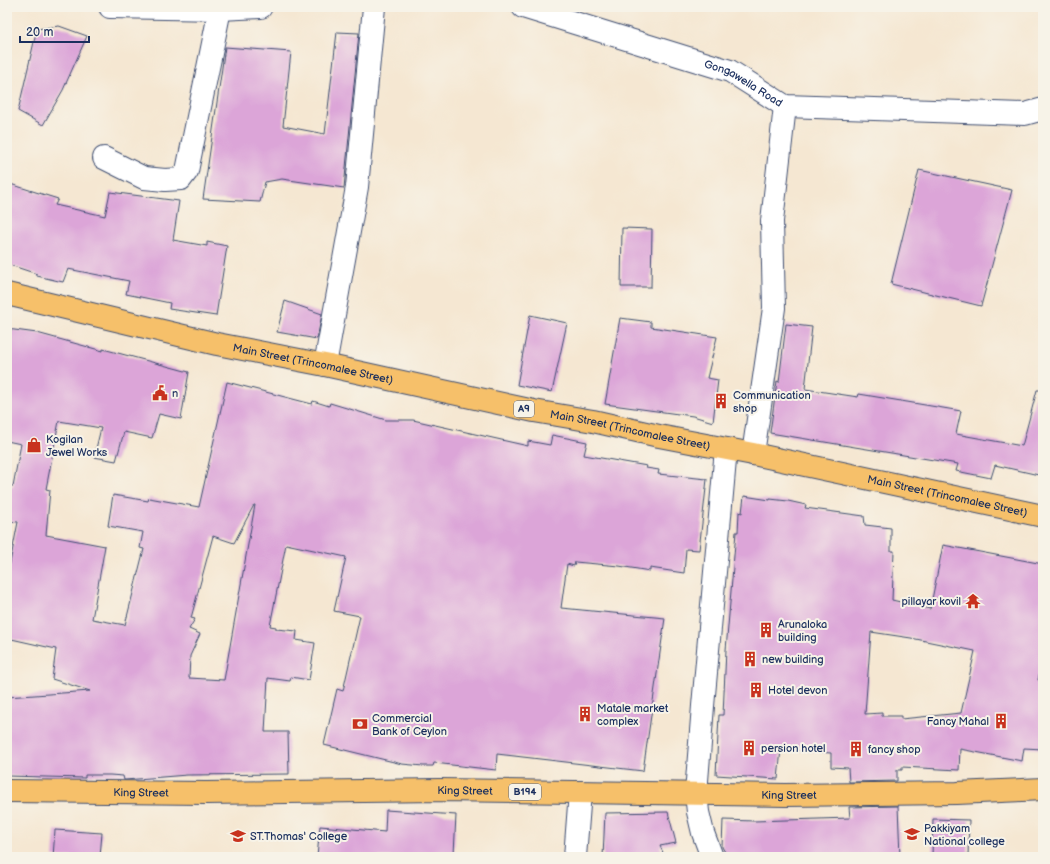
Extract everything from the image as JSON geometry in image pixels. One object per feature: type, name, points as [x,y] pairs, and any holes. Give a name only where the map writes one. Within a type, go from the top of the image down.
[{"type":"main road","name":"Main Street (Trincomalee Street)","points":[[7,294],[217,344],[325,365],[534,412],[593,421],[1043,516]]},
{"type":"main road","name":"King Street","points":[[7,791],[206,793],[440,790],[863,795],[1043,789]]},
{"type":"street","points":[[110,7],[220,9],[262,7]]},
{"type":"street","points":[[325,365],[357,187],[374,7]]},
{"type":"street","name":"Gongawella Road","points":[[523,7],[730,71],[785,106],[1025,114],[1043,109]]},
{"type":"street","points":[[104,158],[144,178],[165,180],[181,179],[187,170],[220,9]]},
{"type":"street","points":[[753,454],[774,308],[772,221],[785,106]]},
{"type":"street","points":[[712,857],[702,833],[696,793],[726,449]]},
{"type":"street","points":[[575,857],[580,792]]},
{"type":"building","points":[[59,26],[87,36],[63,90],[43,125],[18,111],[37,29]]},
{"type":"building","points":[[337,32],[359,33],[344,188],[282,179],[265,182],[260,202],[203,199],[225,47],[291,52],[283,126],[325,134]]},
{"type":"building","points":[[919,170],[1012,190],[981,306],[891,284]]},
{"type":"building","points":[[7,183],[58,199],[55,205],[105,216],[110,192],[179,201],[173,240],[207,246],[207,242],[227,246],[216,316],[169,309],[170,303],[126,294],[129,281],[68,269],[63,282],[37,276],[37,274],[7,264]]},
{"type":"building","points":[[622,228],[652,229],[651,287],[621,287]]},
{"type":"building","points":[[285,301],[322,314],[317,339],[277,332]]},
{"type":"building","points":[[530,315],[567,323],[552,392],[517,385]]},
{"type":"building","points":[[620,318],[651,322],[651,327],[717,337],[707,378],[718,380],[713,422],[693,416],[605,404]]},
{"type":"building","points":[[786,324],[812,327],[805,389],[858,397],[859,394],[961,411],[956,434],[1022,446],[1037,390],[1043,390],[1043,476],[995,465],[991,478],[956,471],[958,464],[770,433],[777,381],[779,382]]},
{"type":"building","points":[[7,329],[37,333],[189,372],[181,419],[159,414],[152,438],[124,432],[116,461],[94,457],[101,428],[59,421],[46,489],[50,490],[46,535],[105,546],[92,619],[125,625],[144,549],[140,548],[143,532],[108,526],[113,495],[148,501],[149,498],[199,507],[227,382],[312,404],[313,401],[329,406],[330,403],[386,420],[413,420],[528,446],[528,441],[550,445],[552,435],[587,442],[584,455],[647,466],[646,468],[659,470],[658,474],[707,479],[699,550],[686,549],[684,573],[650,568],[650,571],[619,566],[575,562],[574,566],[567,564],[561,608],[665,618],[643,771],[497,754],[496,770],[434,763],[433,766],[423,766],[402,764],[324,745],[337,689],[343,691],[360,616],[334,611],[346,557],[286,544],[270,626],[276,627],[276,629],[297,631],[296,640],[315,643],[309,680],[291,677],[290,681],[268,678],[265,732],[288,732],[289,774],[187,775],[125,780],[123,776],[110,775],[85,775],[85,778],[7,776],[7,697],[90,691],[52,679],[56,649],[7,638],[7,578],[18,522],[7,521],[7,486],[13,486],[21,444],[7,441]],"holes":[[[255,505],[224,680],[189,678],[190,656],[200,634],[189,629],[195,619],[191,618],[213,536],[234,543]]]},
{"type":"building","points":[[744,496],[788,501],[806,505],[805,508],[864,516],[865,525],[891,528],[891,551],[894,551],[892,600],[930,609],[943,545],[1043,564],[1043,656],[1038,680],[1043,681],[1043,749],[1024,748],[1022,761],[960,749],[959,770],[902,767],[902,770],[897,770],[897,781],[849,782],[848,768],[831,767],[831,753],[781,749],[778,779],[716,775],[719,715],[723,715],[726,650],[736,532],[738,532],[739,512],[742,513]],"holes":[[[871,632],[911,638],[975,651],[961,713],[901,719],[901,716],[882,716],[882,713],[865,714]]]},
{"type":"building","points":[[898,806],[900,857],[728,857],[722,847],[723,820],[754,821],[850,818],[849,807]]},
{"type":"building","points":[[386,810],[456,815],[454,854],[437,853],[437,857],[317,857],[320,826],[385,832]]},
{"type":"building","points":[[668,812],[676,843],[660,846],[665,857],[603,857],[605,813]]},
{"type":"building","name":"Pakkiyam National college","points":[[933,819],[969,820],[968,857],[932,857]]},
{"type":"building","points":[[55,830],[102,833],[100,857],[53,857]]},
{"type":"place","name":"n","points":[[160,393]]},
{"type":"place","name":"Communication shop","points":[[721,401]]},
{"type":"place","name":"Kogilan Jewel Works","points":[[34,445]]},
{"type":"place","name":"pillayar kovil","points":[[973,601]]},
{"type":"place","name":"Arunaloka building","points":[[766,630]]},
{"type":"place","name":"new building","points":[[750,659]]},
{"type":"place","name":"Hotel devon","points":[[756,690]]},
{"type":"place","name":"Matale market complex","points":[[585,714]]},
{"type":"place","name":"Fancy Mahal","points":[[1001,721]]},
{"type":"place","name":"Commercial Bank of Ceylon","points":[[360,724]]},
{"type":"place","name":"persion hotel","points":[[749,748]]},
{"type":"place","name":"fancy shop","points":[[856,749]]},
{"type":"place","name":"Pakkiyam National college","points":[[912,834]]},
{"type":"place","name":"ST.Thomas' College","points":[[238,836]]}]
